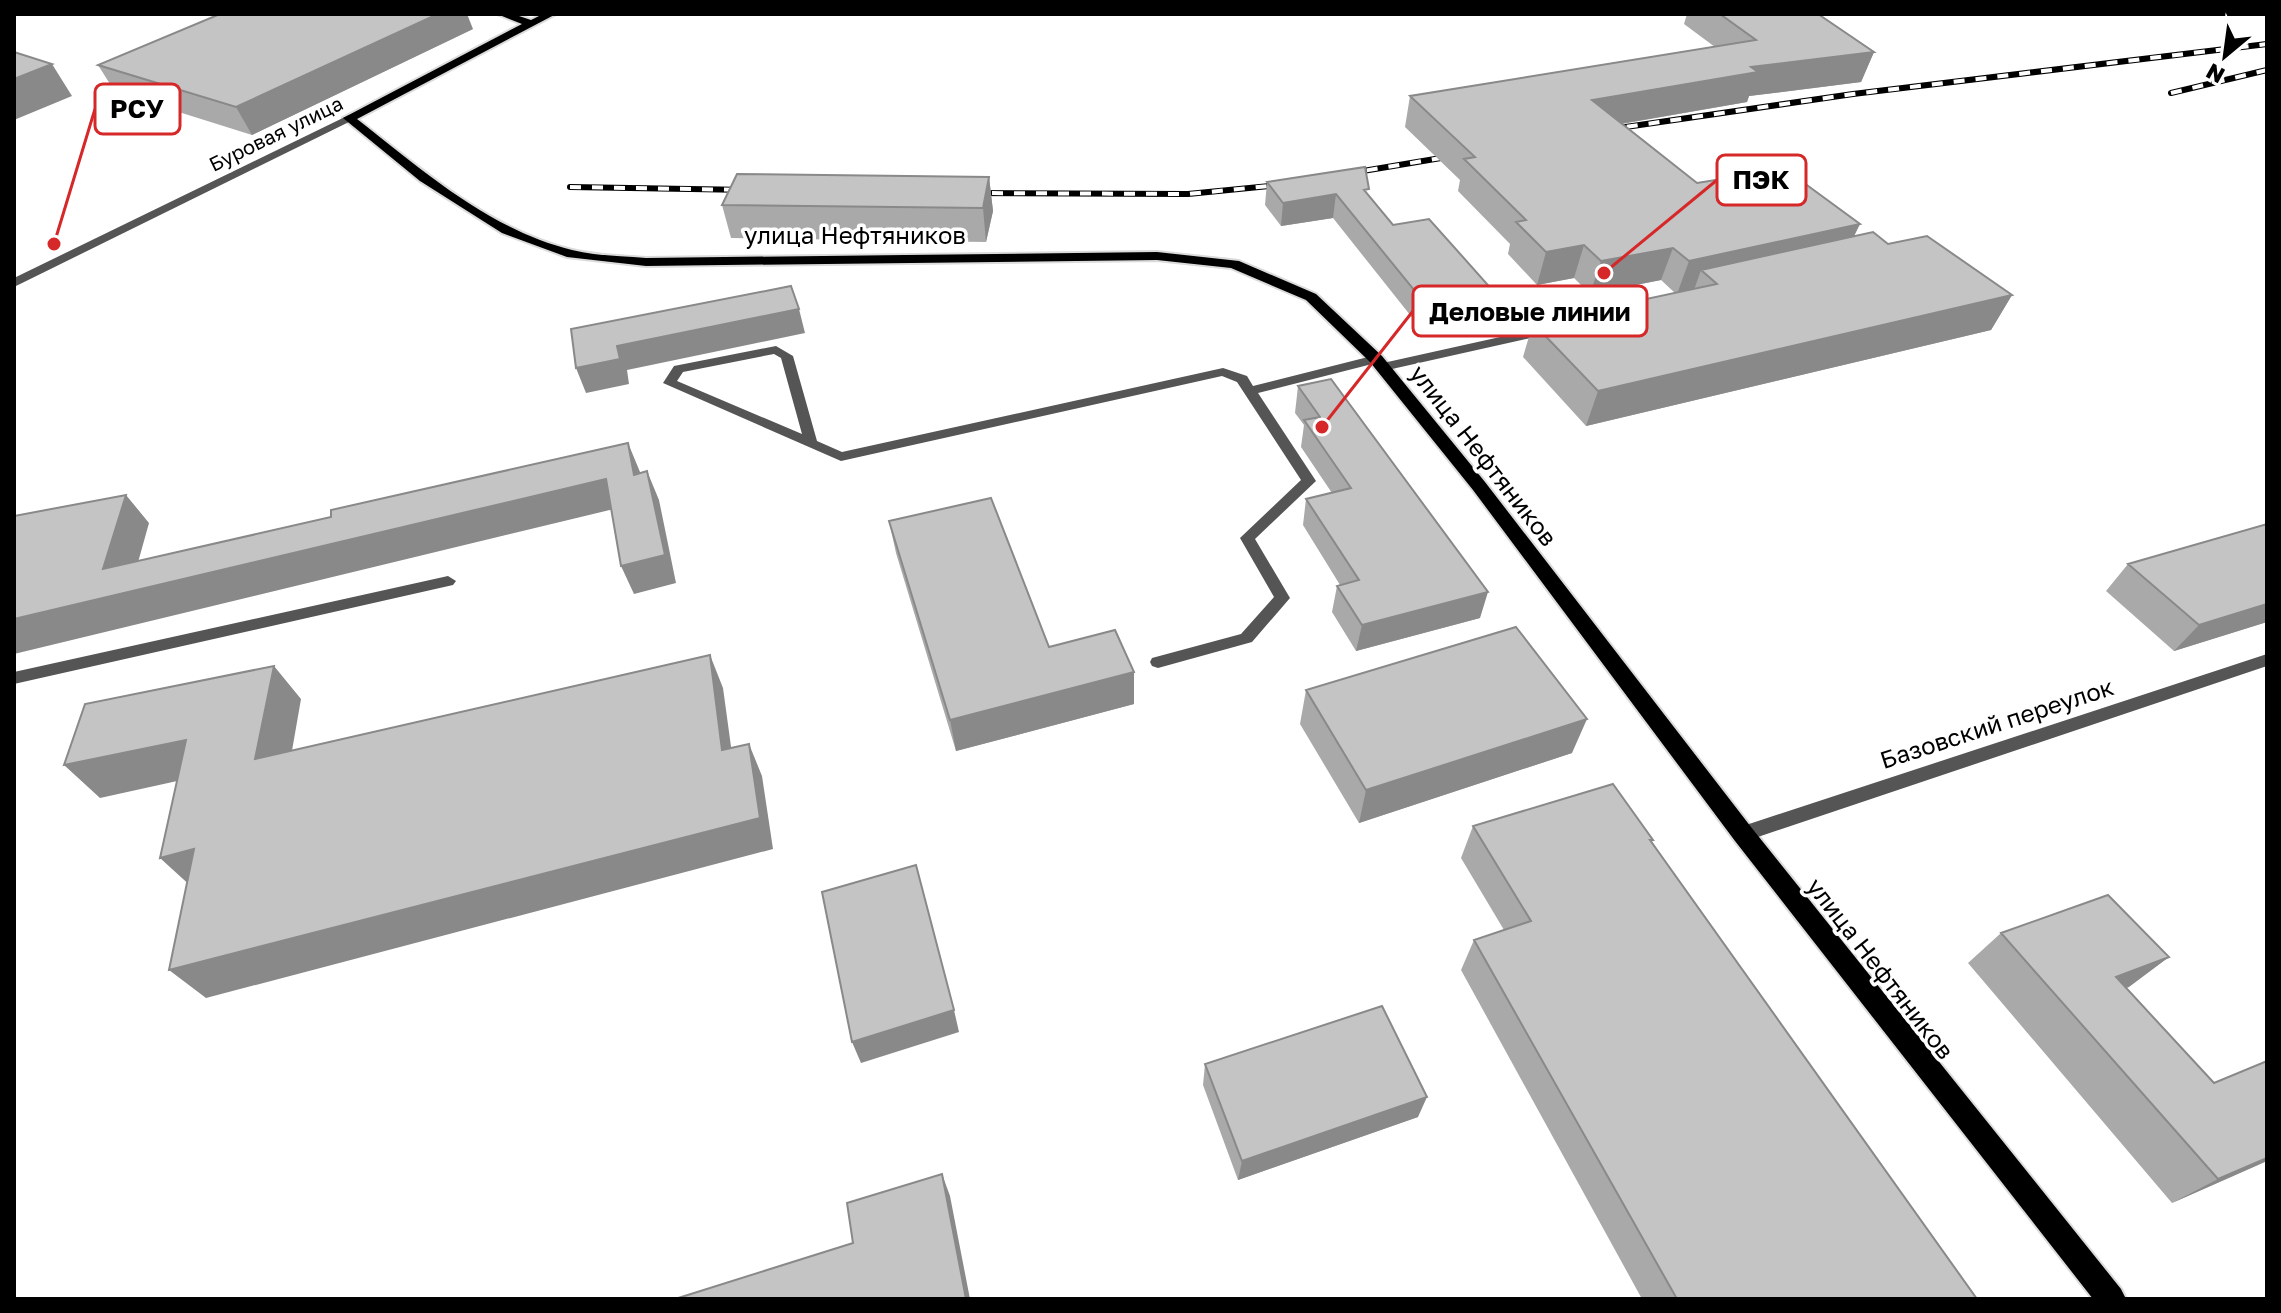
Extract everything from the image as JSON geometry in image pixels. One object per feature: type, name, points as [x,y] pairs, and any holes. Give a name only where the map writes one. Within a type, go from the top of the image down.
[{"type":"main road","points":[[502,14],[532,24]]},
{"type":"main road","name":"Буровая улица","points":[[349,118],[551,14]]},
{"type":"main road","name":"улица Нефтяников","points":[[349,118],[419,174],[486,219],[528,240],[568,253],[646,262],[1157,256],[1234,264],[1311,297],[1379,363],[1479,486],[1743,834],[2111,1299]]},
{"type":"street","name":"Буровая улица","points":[[14,283],[349,118]]},
{"type":"street","points":[[1250,391],[1570,325]]},
{"type":"street","points":[[811,443],[787,356],[776,350],[679,369],[669,383],[841,457],[1223,372],[1242,379],[1309,481],[1247,538],[1282,598],[1246,638],[1158,662]]},
{"type":"street","points":[[14,678],[448,581]]},
{"type":"street","name":"Базовский переулок","points":[[1743,834],[2267,660]]},
{"type":"building","points":[[220,14],[438,14],[236,107],[98,65]]},
{"type":"building","points":[[1720,14],[1818,14],[1874,52],[1751,67],[1758,72],[1592,100],[1697,183],[1785,169],[1860,224],[1689,261],[1673,248],[1601,261],[1584,245],[1546,252],[1516,222],[1526,220],[1464,159],[1475,157],[1410,96],[1756,40]]},
{"type":"building","points":[[14,52],[52,64],[14,79]]},
{"type":"building","points":[[1365,167],[1369,189],[1364,190],[1393,225],[1429,219],[1495,293],[1427,306],[1336,194],[1283,203],[1267,182]]},
{"type":"building","points":[[737,174],[989,177],[983,208],[722,205]]},
{"type":"building","points":[[1873,232],[1888,244],[1927,236],[2012,295],[1598,391],[1533,323],[1717,284],[1701,270]]},
{"type":"building","points":[[791,286],[799,309],[617,346],[620,359],[576,368],[571,329]]},
{"type":"building","points":[[1331,379],[1488,592],[1362,625],[1337,586],[1359,580],[1306,499],[1351,488],[1304,420],[1320,417],[1298,386]]},
{"type":"building","points":[[628,443],[634,475],[647,471],[665,555],[621,566],[606,479],[14,619],[14,516],[126,495],[103,569],[331,517],[331,510]]},
{"type":"building","points":[[991,498],[1049,647],[1115,630],[1134,672],[950,720],[889,521]]},
{"type":"building","points":[[2267,524],[2267,604],[2199,625],[2128,564]]},
{"type":"building","points":[[1516,627],[1587,719],[1366,790],[1306,690]]},
{"type":"building","points":[[710,655],[722,750],[749,744],[760,818],[169,970],[194,849],[160,858],[186,740],[64,765],[85,704],[274,666],[255,759]]},
{"type":"building","points":[[1613,784],[1977,1299],[1677,1299],[1474,940],[1531,921],[1473,826]]},
{"type":"building","points":[[916,865],[954,1010],[852,1042],[822,892]]},
{"type":"building","points":[[2108,895],[2169,957],[2116,977],[2214,1083],[2267,1061],[2267,1158],[2218,1179],[2001,933]]},
{"type":"building","points":[[1382,1006],[1427,1097],[1242,1161],[1205,1064]]},
{"type":"building","points":[[942,1174],[966,1299],[675,1299],[853,1243],[847,1203]]},
{"type":"railway","points":[[1605,130],[1853,94],[2267,44]]},
{"type":"railway","points":[[2171,93],[2267,70]]},
{"type":"railway","points":[[1345,174],[1459,155]]},
{"type":"railway","points":[[970,193],[1188,194],[1289,184]]},
{"type":"railway","points":[[570,187],[750,190]]},
{"type":"place","name":"РСУ","points":[[54,244]]},
{"type":"place","name":"ПЭК","points":[[1604,273]]},
{"type":"place","name":"Деловые линии","points":[[1322,427]]}]
